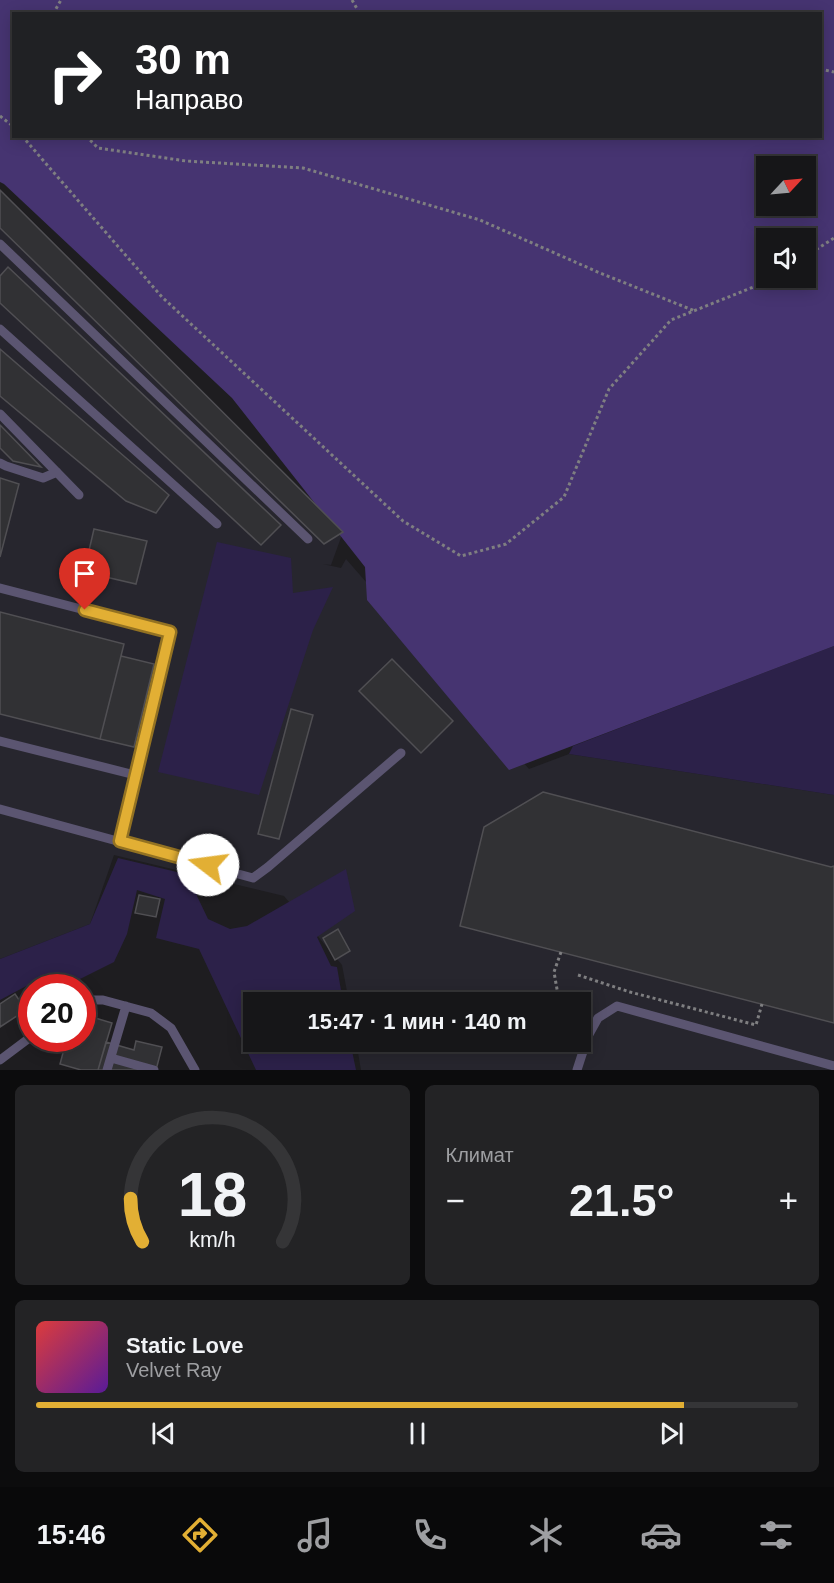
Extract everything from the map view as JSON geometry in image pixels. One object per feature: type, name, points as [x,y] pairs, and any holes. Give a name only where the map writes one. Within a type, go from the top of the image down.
[{"type":"lane","points":[[0,244],[308,539]]},
{"type":"lane","points":[[0,329],[217,524]]},
{"type":"lane","points":[[0,414],[79,495]]},
{"type":"lane","points":[[0,463],[43,478],[57,472]]},
{"type":"lane","points":[[0,588],[170,632],[120,841]]},
{"type":"lane","points":[[0,741],[135,775]]},
{"type":"lane","points":[[0,809],[253,878],[401,753]]},
{"type":"lane","points":[[96,1000],[104,1000],[151,1013],[171,1028],[195,1070]]},
{"type":"lane","points":[[107,1070],[126,1006]]},
{"type":"lane","points":[[577,1070],[588,1036],[598,1018],[617,1006],[834,1066]]},
{"type":"lane","points":[[0,1060],[18,1046]]},
{"type":"lane","points":[[111,1058],[154,1070]]},
{"type":"path","points":[[0,116],[12,125]]},
{"type":"path","points":[[23,138],[162,297],[403,521],[461,556],[506,544],[564,497],[609,389],[671,320],[756,286]]},
{"type":"path","points":[[88,138],[98,148],[186,161],[303,168],[480,220],[600,273],[695,311]]},
{"type":"path","points":[[816,250],[834,238]]},
{"type":"path","points":[[557,992],[554,972],[561,952]]},
{"type":"path","points":[[578,975],[630,992],[756,1025],[762,1004]]},
{"type":"shaded area","points":[[0,0],[834,0],[834,646],[509,770],[367,600],[365,567],[232,398],[0,182]]},
{"type":"shaded area","points":[[0,190],[343,532],[331,565],[323,564],[341,568],[346,559],[529,769],[569,754],[834,795],[834,1070],[361,1070],[358,1052],[591,1052],[591,992],[347,992],[342,965],[284,896],[114,855],[90,924],[0,959]]},
{"type":"shaded area","points":[[217,542],[291,558],[293,593],[333,587],[313,630],[259,795],[158,772]]},
{"type":"shaded area","points":[[834,646],[834,795],[569,754],[573,746]]},
{"type":"shaded area","points":[[118,858],[198,877],[197,896],[208,919],[230,929],[247,926],[346,869],[355,911],[317,937],[331,966],[337,967],[341,992],[243,992],[243,1042],[199,949],[156,938],[165,899],[137,890],[127,934],[114,962],[90,974],[18,974],[18,990],[0,1000],[0,959],[90,924]]},
{"type":"shaded area","points":[[248,1052],[352,1052],[356,1070],[256,1070]]},
{"type":"building","points":[[0,190],[343,532],[324,544],[0,228]]},
{"type":"building","points":[[8,267],[281,525],[261,545],[0,303],[0,276]]},
{"type":"building","points":[[0,349],[169,495],[156,513],[126,501],[0,396]]},
{"type":"building","points":[[0,425],[41,467],[13,461],[0,448]]},
{"type":"building","points":[[0,478],[19,484],[0,557]]},
{"type":"building","points":[[94,529],[147,541],[136,584],[84,572]]},
{"type":"building","points":[[0,612],[124,644],[100,739],[0,714]]},
{"type":"building","points":[[121,656],[154,664],[134,747],[100,739]]},
{"type":"building","points":[[392,659],[453,721],[421,753],[359,691]]},
{"type":"building","points":[[291,709],[313,715],[279,839],[258,834]]},
{"type":"building","points":[[543,792],[834,866],[834,1023],[460,926],[484,827]]},
{"type":"building","points":[[139,895],[160,899],[156,917],[135,913]]},
{"type":"building","points":[[338,929],[350,951],[335,960],[323,938]]},
{"type":"building","points":[[15,994],[18,998],[18,1015],[0,1027],[0,1004]]},
{"type":"building","points":[[96,1018],[112,1023],[98,1070],[81,1070],[60,1064],[63,1052],[96,1052]]},
{"type":"building","points":[[136,1041],[162,1047],[156,1070],[98,1070],[106,1042],[134,1050]]},
{"type":"route","points":[[85,610],[170,632],[120,841],[208,865]]}]
